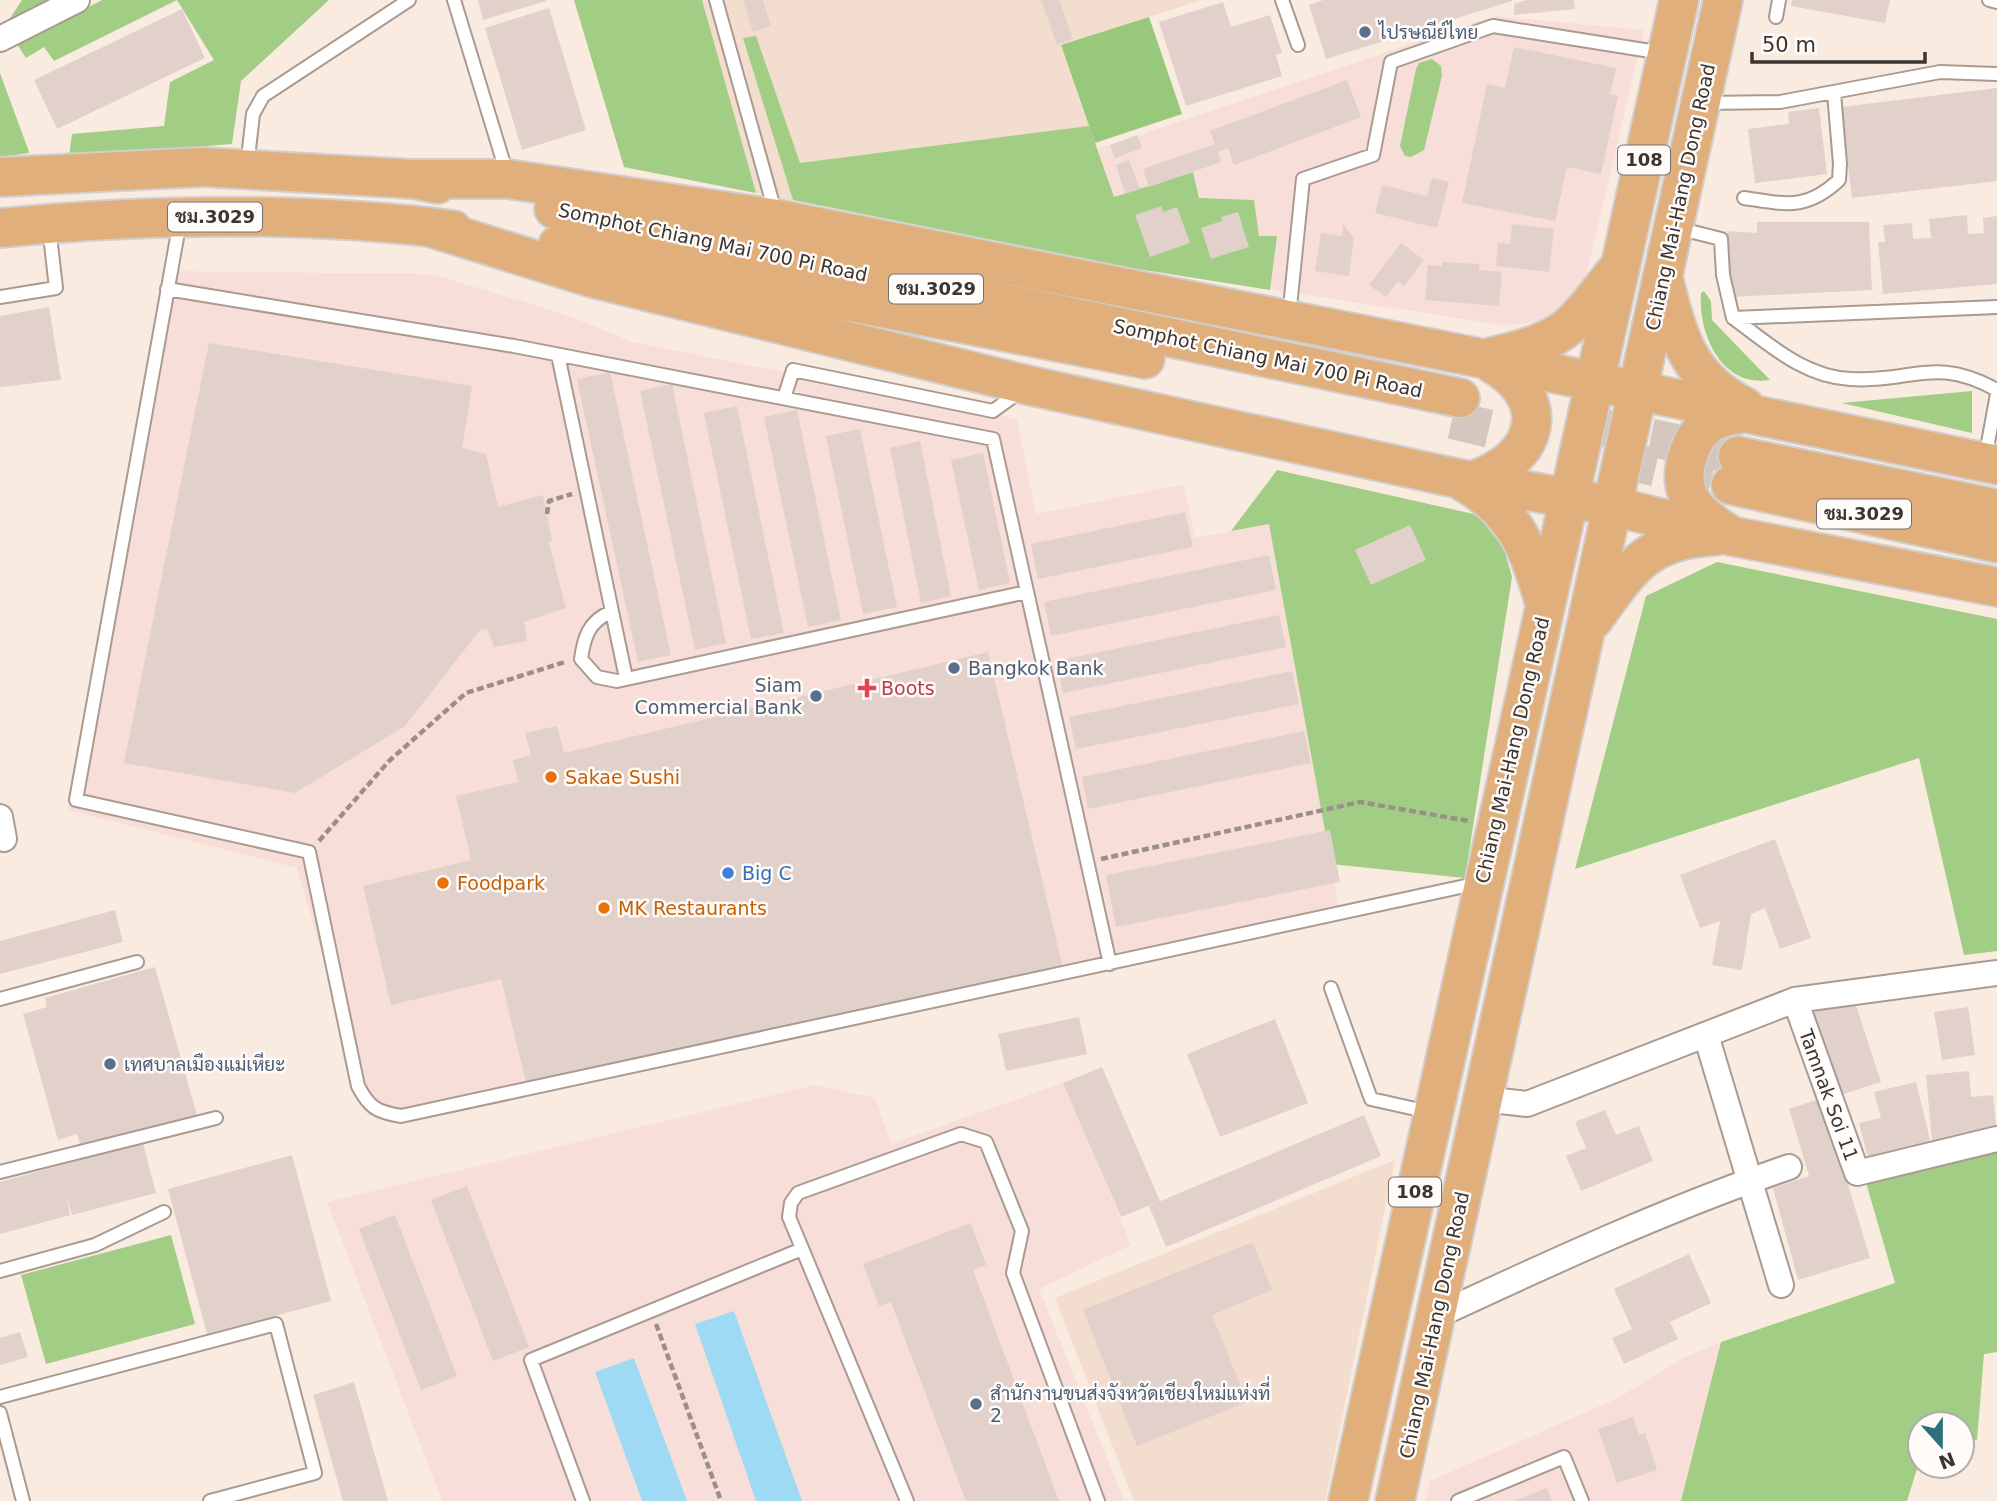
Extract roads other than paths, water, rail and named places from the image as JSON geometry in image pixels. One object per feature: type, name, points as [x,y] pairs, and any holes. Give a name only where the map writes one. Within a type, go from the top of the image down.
[{"type":"main road","name":"Chiang Mai-Hang Dong Road","points":[[1348,1501],[1482,883],[1596,384],[1679,0]]},
{"type":"main road","name":"Chiang Mai-Hang Dong Road","points":[[1395,1501],[1723,0]]},
{"type":"main road","name":"Somphot Chiang Mai 700 Pi Road","points":[[0,177],[130,168],[247,167],[414,179],[1456,409],[614,255],[429,227],[329,218],[180,217],[0,228]]},
{"type":"main road","points":[[414,179],[508,179],[777,219],[1486,359],[1991,464]]},
{"type":"main road","points":[[429,227],[593,278],[1027,385],[1466,480],[1613,506],[1731,536],[1997,587]]},
{"type":"main road","points":[[1486,359],[1525,348],[1562,331],[1622,265]]},
{"type":"main road","points":[[1663,276],[1686,354],[1728,399],[1755,416]]},
{"type":"main road","points":[[1466,480],[1500,471],[1517,456],[1530,430],[1529,401],[1521,385],[1511,374],[1486,359]]},
{"type":"main road","points":[[1731,536],[1701,515],[1687,494],[1684,472],[1689,451],[1710,422],[1755,416]]},
{"type":"main road","name":"ชม.3029","points":[[1997,509],[1734,470],[1997,543]]},
{"type":"main road","points":[[1466,480],[1492,500],[1515,527],[1525,544],[1545,604]]},
{"type":"main road","points":[[1585,630],[1630,569],[1649,551],[1692,538],[1731,536]]},
{"type":"street","points":[[0,39],[77,0]]},
{"type":"street","points":[[1483,1099],[1527,1104],[1795,1000],[1997,973]]},
{"type":"street","name":"Tamnak Soi 11","points":[[1795,1000],[1857,1173],[1997,1139]]},
{"type":"street","points":[[1706,1035],[1781,1285]]},
{"type":"street","points":[[1436,1316],[1616,1232],[1789,1167]]},
{"type":"lane","points":[[247,167],[253,114],[263,96],[409,0]]},
{"type":"lane","points":[[454,0],[508,179]]},
{"type":"lane","points":[[716,0],[777,219]]},
{"type":"lane","points":[[1282,0],[1298,45]]},
{"type":"lane","points":[[1776,17],[1779,0]]},
{"type":"lane","points":[[1989,0],[1997,2]]},
{"type":"lane","points":[[1289,321],[1304,179],[1373,155],[1391,62],[1493,26],[1667,54]]},
{"type":"lane","points":[[1701,103],[1780,102],[1834,93],[1896,78],[1940,72],[1997,74]]},
{"type":"lane","points":[[1744,198],[1787,204],[1810,202],[1839,180],[1834,93]]},
{"type":"lane","points":[[180,217],[76,800],[309,852],[358,1086],[368,1106],[380,1113],[401,1116],[1482,883]]},
{"type":"lane","points":[[0,297],[56,288],[49,223]]},
{"type":"lane","points":[[1674,228],[1721,239],[1723,275],[1732,318],[1803,369],[1850,379],[1942,371],[1971,376],[1997,392],[1991,464]]},
{"type":"lane","points":[[167,289],[558,355],[993,439],[1110,964]]},
{"type":"lane","points":[[1732,318],[1997,307]]},
{"type":"lane","points":[[558,355],[626,678]]},
{"type":"lane","points":[[784,398],[793,370],[993,411],[1027,385]]},
{"type":"lane","points":[[611,612],[601,616],[584,635],[581,659],[597,677],[617,681],[1027,592]]},
{"type":"lane","points":[[0,999],[137,962]]},
{"type":"lane","points":[[1331,988],[1371,1099],[1432,1113]]},
{"type":"lane","points":[[0,1172],[216,1118]]},
{"type":"lane","points":[[907,1501],[789,1217],[790,1203],[798,1194],[961,1134],[986,1142],[1022,1231],[1013,1273],[1098,1501]]},
{"type":"lane","points":[[0,1271],[95,1245],[164,1212]]},
{"type":"lane","points":[[583,1501],[531,1360],[802,1249]]},
{"type":"lane","points":[[0,1396],[276,1324],[315,1473],[210,1501]]},
{"type":"lane","points":[[0,1413],[23,1501]]},
{"type":"lane","points":[[1458,1501],[1564,1457],[1582,1501]]},
{"type":"water","points":[[734,1311],[802,1501],[756,1501],[695,1324]]},
{"type":"water","points":[[634,1358],[687,1501],[642,1501],[595,1372]]},
{"type":"tunnel","points":[[1452,420],[1731,485]]},
{"type":"tunnel","points":[[1595,426],[1738,456]]},
{"type":"place","name":"ไปรษณีย์ไทย","points":[[1365,32]]},
{"type":"place","name":"Bangkok Bank","points":[[954,668]]},
{"type":"place","name":"Boots","points":[[867,688]]},
{"type":"place","name":"Siam Commercial Bank","points":[[816,696]]},
{"type":"place","name":"Sakae Sushi","points":[[551,777]]},
{"type":"place","name":"Big C","points":[[728,873]]},
{"type":"place","name":"Foodpark","points":[[443,883]]},
{"type":"place","name":"MK Restaurants","points":[[604,908]]},
{"type":"place","name":"เทศบาลเมืองแม่เหียะ","points":[[110,1064]]},
{"type":"place","name":"สำนักงานขนส่งจังหวัดเชียงใหม่แห่งที่ 2","points":[[976,1404]]}]
